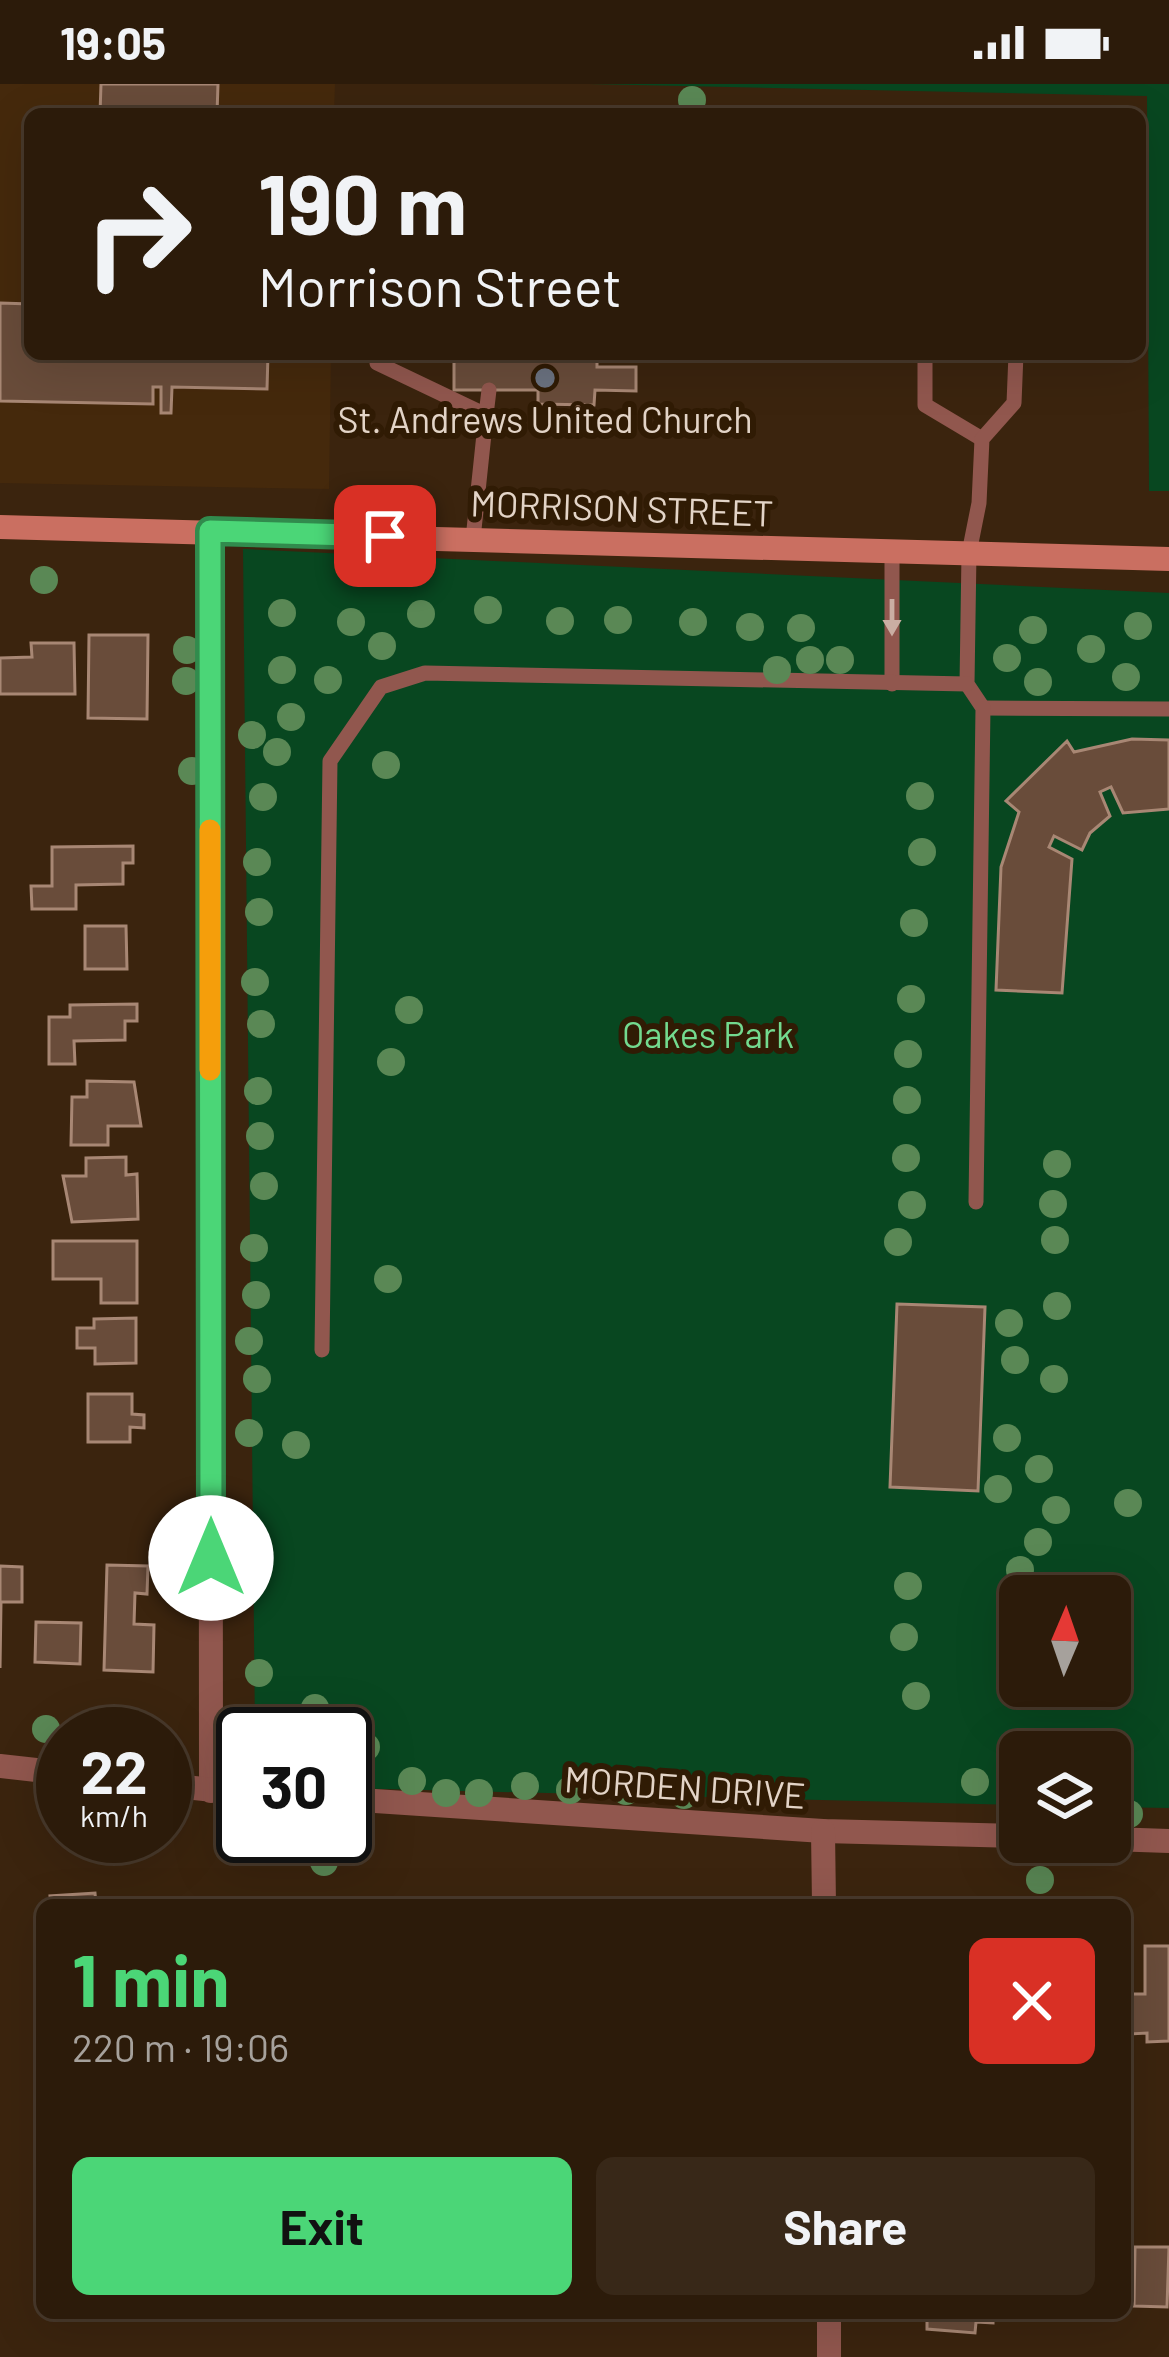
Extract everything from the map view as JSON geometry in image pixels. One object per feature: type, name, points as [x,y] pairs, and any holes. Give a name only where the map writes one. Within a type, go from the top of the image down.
[{"type":"street","name":"MORRISON STREET","points":[[0,527],[1169,559]]},
{"type":"street","points":[[210,531],[212,1790]]},
{"type":"street","points":[[0,1766],[36,1770]]},
{"type":"street","points":[[192,1788],[216,1790]]},
{"type":"street","name":"MORDEN DRIVE","points":[[372,1801],[823,1831],[999,1835]]},
{"type":"street","points":[[823,1831],[824,1899]]},
{"type":"street","points":[[1131,1840],[1169,1841]]},
{"type":"street","points":[[829,2319],[830,2357]]},
{"type":"lane","points":[[377,360],[486,415]]},
{"type":"lane","points":[[925,360],[925,405],[982,440]]},
{"type":"lane","points":[[976,1202],[983,708],[967,684],[969,553],[979,503],[982,440],[1014,403],[1016,360]]},
{"type":"lane","points":[[473,539],[489,390]]},
{"type":"lane","points":[[892,550],[892,684]]},
{"type":"lane","points":[[322,1350],[330,760],[380,687],[425,673],[967,684]]},
{"type":"lane","points":[[983,708],[1169,709]]},
{"type":"shaded area","points":[[0,84],[335,84],[334,108],[24,108],[24,360],[331,360],[329,489],[0,483]]},
{"type":"green space","points":[[589,84],[1169,84],[1169,491],[1149,491],[1147,96]]},
{"type":"green space","name":"Oakes Park","points":[[243,549],[1169,593],[1169,1808],[1131,1807],[1131,1731],[999,1731],[999,1804],[372,1789],[372,1707],[255,1707]]},
{"type":"building","points":[[101,84],[218,84],[217,108],[100,108]]},
{"type":"building","points":[[0,303],[24,304],[24,360],[268,360],[267,389],[172,387],[171,413],[161,413],[161,387],[153,387],[153,404],[0,401]]},
{"type":"building","name":"St. Andrews United Church","points":[[454,360],[597,360],[597,367],[636,367],[636,391],[595,390],[594,405],[538,404],[538,390],[454,390]]},
{"type":"building","points":[[89,635],[148,635],[147,719],[88,718]]},
{"type":"building","points":[[31,643],[74,643],[75,694],[0,694],[0,658],[32,657]]},
{"type":"building","points":[[1132,739],[1169,740],[1169,809],[1123,813],[1111,787],[1100,792],[1110,816],[1090,833],[1082,850],[1054,836],[1049,847],[1072,859],[1062,993],[996,990],[1001,867],[1019,812],[1006,801],[1067,741],[1074,752]]},
{"type":"building","points":[[133,846],[133,863],[123,863],[123,884],[76,885],[76,909],[32,909],[31,886],[52,886],[52,847]]},
{"type":"building","points":[[85,926],[126,926],[127,969],[85,969]]},
{"type":"building","points":[[137,1004],[137,1021],[125,1021],[125,1040],[74,1041],[75,1064],[49,1064],[49,1017],[70,1017],[70,1005]]},
{"type":"building","points":[[87,1081],[134,1082],[141,1126],[108,1126],[108,1145],[71,1145],[72,1097],[87,1097]]},
{"type":"building","points":[[126,1157],[126,1175],[137,1174],[138,1219],[72,1222],[63,1176],[86,1176],[86,1158]]},
{"type":"building","points":[[53,1241],[137,1241],[137,1303],[101,1303],[101,1279],[53,1279]]},
{"type":"building","points":[[897,1304],[985,1307],[978,1491],[890,1487]]},
{"type":"building","points":[[136,1318],[136,1363],[95,1364],[95,1348],[77,1348],[77,1328],[94,1328],[94,1319]]},
{"type":"building","points":[[88,1394],[132,1394],[132,1414],[144,1415],[144,1428],[130,1427],[130,1442],[88,1442]]},
{"type":"building","points":[[107,1565],[148,1566],[147,1594],[135,1593],[134,1624],[154,1625],[153,1672],[104,1670]]},
{"type":"building","points":[[0,1566],[22,1567],[22,1602],[1,1602],[0,1668]]},
{"type":"building","points":[[36,1622],[81,1623],[80,1664],[35,1662]]},
{"type":"building","points":[[95,1893],[96,1899],[50,1899]]},
{"type":"building","points":[[1145,1946],[1169,1946],[1169,2041],[1147,2042],[1147,2033],[1131,2034],[1131,1994],[1145,1994]]},
{"type":"building","points":[[1135,2247],[1169,2247],[1167,2307],[1134,2306]]},
{"type":"building","points":[[927,2319],[993,2319],[993,2323],[976,2322],[975,2333],[927,2329]]},
{"type":"slow traffic","points":[[210,830],[210,1070]]},
{"type":"place","name":"St. Andrews United Church","points":[[545,378]]},
{"type":"route","points":[[211,1558],[210,531],[385,536]]}]
